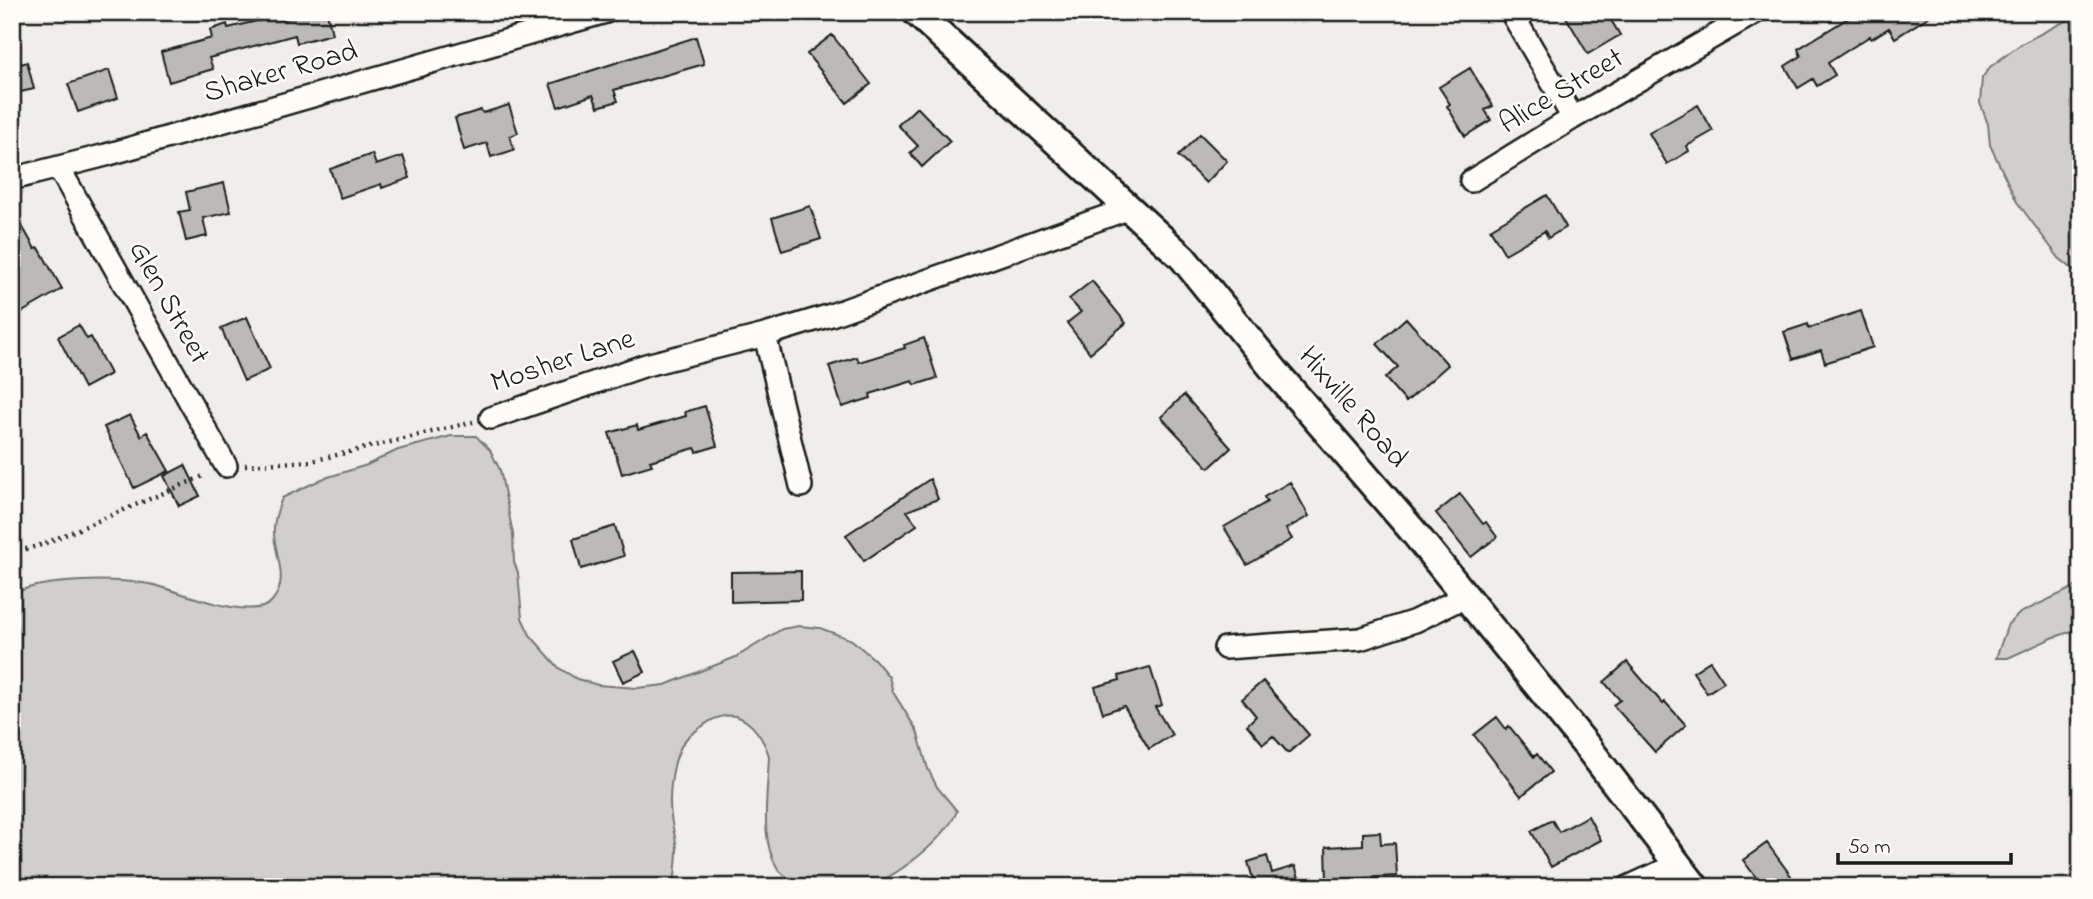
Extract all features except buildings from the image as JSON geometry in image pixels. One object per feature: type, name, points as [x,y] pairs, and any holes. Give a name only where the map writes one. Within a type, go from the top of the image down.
[{"type":"street","name":"Shaker Road","points":[[12,178],[59,168],[606,12]]},
{"type":"street","name":"Hixville Road","points":[[916,12],[1183,258],[1279,376],[1385,497],[1466,596],[1581,738],[1695,887]]},
{"type":"street","points":[[1511,12],[1573,118]]},
{"type":"street","name":"Alice Street","points":[[1471,181],[1573,118],[1756,12]]},
{"type":"street","name":"Glen Street","points":[[59,168],[226,466]]},
{"type":"street","name":"Mosher Lane","points":[[491,418],[646,365],[765,335],[910,288],[1130,208]]},
{"type":"street","points":[[765,335],[801,486]]},
{"type":"street","points":[[1225,648],[1360,639],[1415,621],[1466,596]]},
{"type":"street","points":[[1628,887],[1678,864]]},
{"type":"path","name":"Mosher Lane","points":[[12,553],[41,545],[226,466],[312,461],[491,418]]},
{"type":"shaded area","points":[[2081,13],[2081,276],[2059,258],[2017,202],[1990,145],[1988,124],[1980,103],[1982,78],[1990,67],[2021,44]]},
{"type":"shaded area","points":[[451,436],[476,436],[490,450],[500,470],[513,534],[522,618],[530,635],[559,668],[577,679],[598,685],[637,688],[665,685],[736,657],[782,629],[799,626],[820,628],[852,640],[875,660],[889,677],[893,692],[917,731],[928,769],[937,787],[957,811],[942,834],[903,868],[889,877],[863,887],[808,884],[790,879],[777,867],[768,842],[767,750],[752,726],[741,718],[730,716],[712,720],[693,733],[678,754],[670,797],[677,849],[674,887],[12,887],[12,595],[41,585],[123,581],[154,585],[215,604],[249,609],[263,607],[272,601],[280,585],[274,529],[282,498],[322,479],[367,465],[398,450]]},
{"type":"shaded area","points":[[2081,584],[2081,628],[2008,658],[1996,658],[2008,624],[2020,613]]}]
